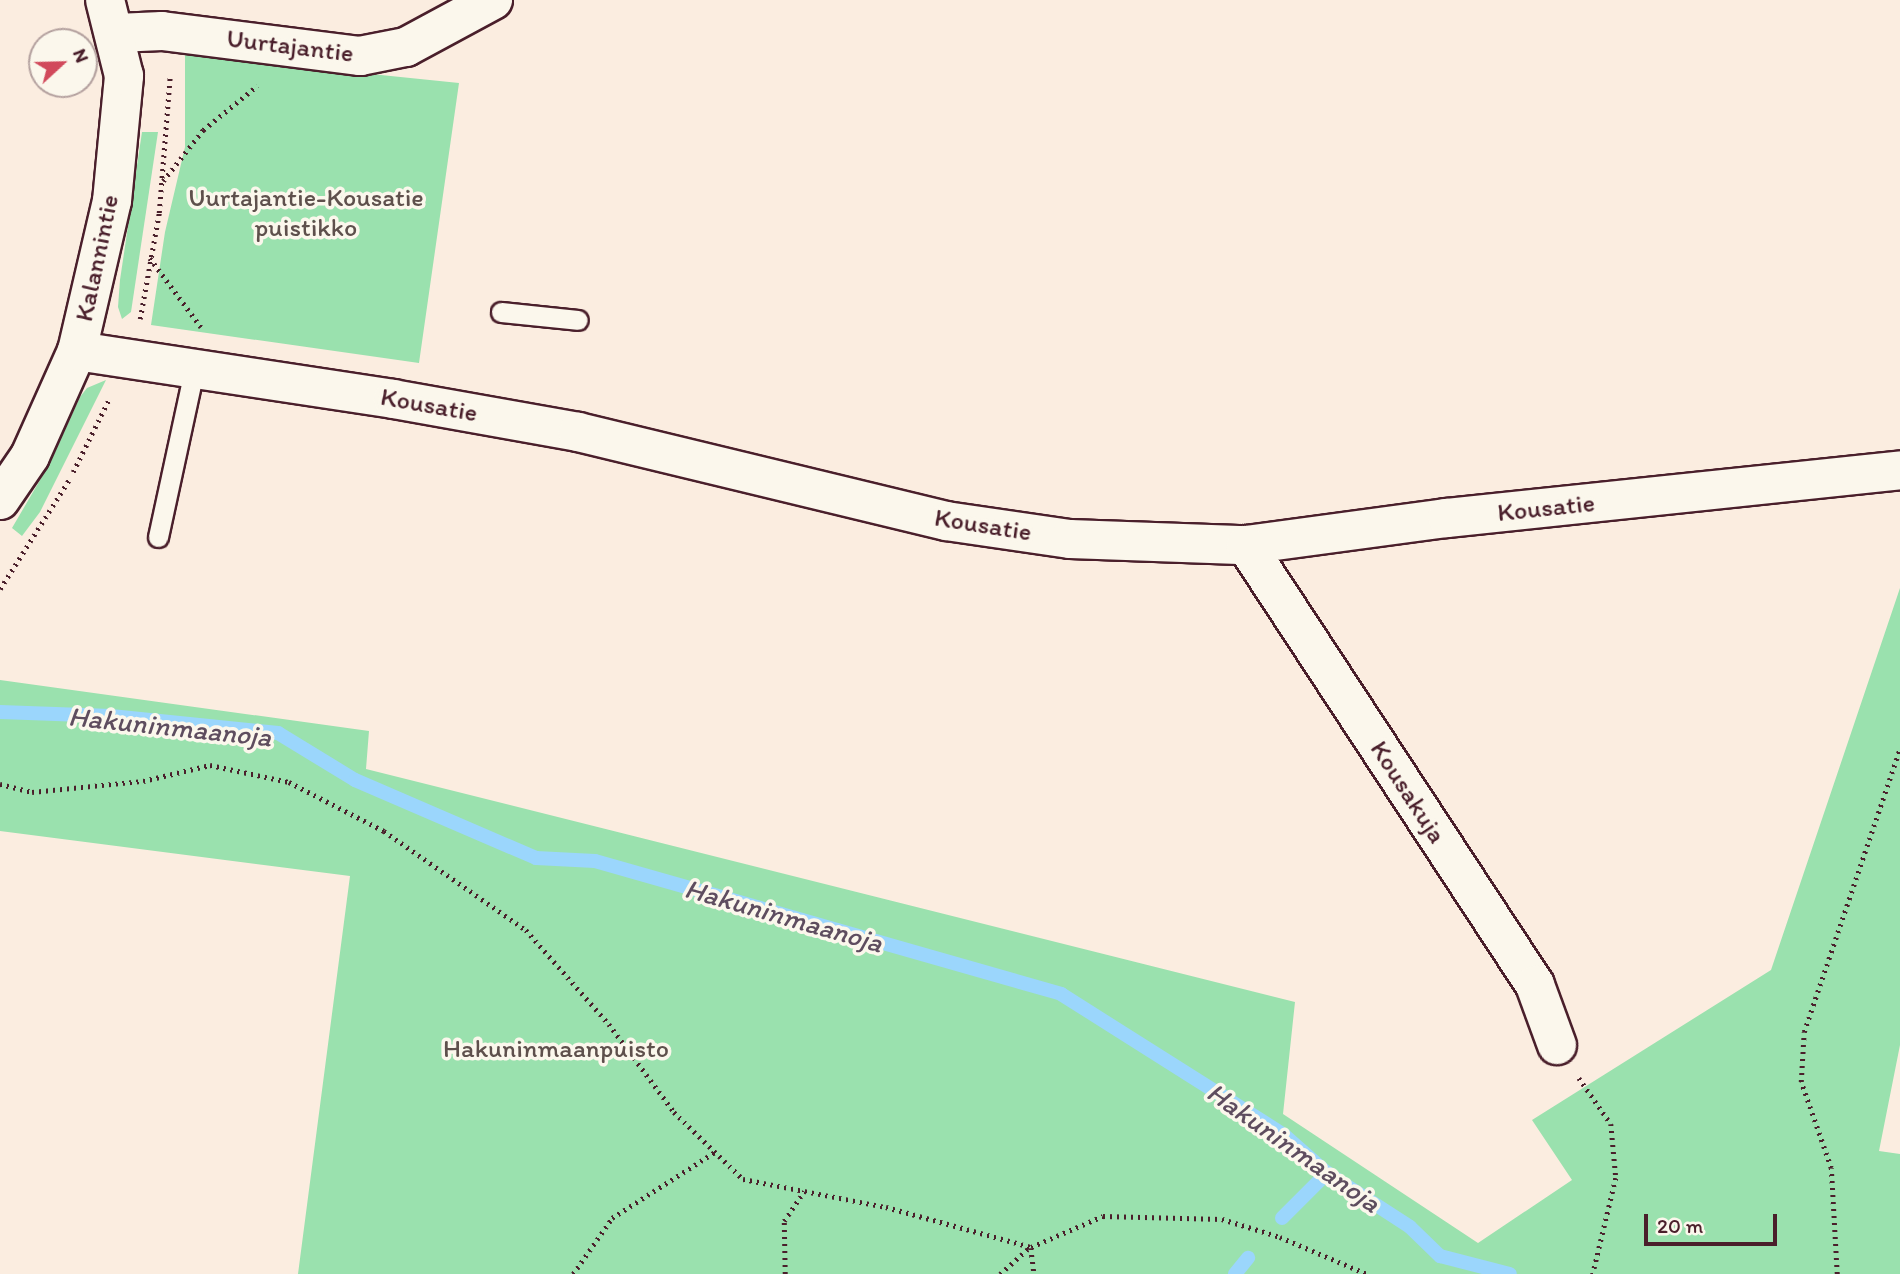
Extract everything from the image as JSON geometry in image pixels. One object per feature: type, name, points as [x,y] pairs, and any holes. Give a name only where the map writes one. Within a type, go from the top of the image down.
[{"type":"street","name":"Uurtajantie","points":[[111,16],[162,31],[360,57],[406,47],[493,0]]},
{"type":"street","name":"Kalannintie","points":[[0,500],[30,457],[77,351],[112,201],[124,76],[111,16]]},
{"type":"street","name":"Kousatie","points":[[77,351],[202,354],[578,432],[946,521],[1070,539],[1246,545],[1447,518],[1900,470]]},
{"type":"street","name":"Kousakuja","points":[[1246,545],[1535,985],[1557,1045]]},
{"type":"lane","points":[[501,312],[578,320]]},
{"type":"lane","points":[[158,537],[202,354]]},
{"type":"path","points":[[162,182],[203,130],[259,85]]},
{"type":"path","points":[[150,257],[202,354]]},
{"type":"path","points":[[1837,1274],[1831,1168],[1801,1082],[1804,1032],[1900,748]]},
{"type":"path","points":[[0,784],[32,792],[143,781],[210,765],[289,782],[384,831],[526,930],[609,1024],[674,1112],[743,1179],[886,1207],[1031,1247]]},
{"type":"path","points":[[1557,1045],[1611,1124],[1616,1178],[1593,1274]]},
{"type":"path","points":[[573,1274],[612,1218],[715,1152]]},
{"type":"path","points":[[785,1274],[784,1221],[804,1191]]},
{"type":"path","points":[[1000,1274],[1031,1247],[1103,1216],[1222,1219],[1280,1237],[1367,1274]]},
{"type":"path","points":[[1031,1247],[1034,1274]]},
{"type":"green space","name":"Uurtajantie-Kousatie puistikko","points":[[185,55],[459,83],[419,363],[151,325],[165,232],[185,147]]},
{"type":"green space","points":[[142,132],[158,132],[131,312],[122,319],[118,307],[120,280]]},
{"type":"green space","points":[[106,380],[40,512],[22,536],[12,528],[50,463],[80,397],[87,388]]},
{"type":"green space","name":"Hakuninmaanpuisto","points":[[1900,588],[1900,1045],[1879,1151],[1900,1154],[1900,1274],[298,1274],[350,876],[0,831],[0,680],[369,731],[366,769],[1295,1002],[1283,1114],[1478,1243],[1572,1180],[1532,1120],[1771,970]]},
{"type":"waterway","name":"Hakuninmaanoja","points":[[0,712],[111,716],[278,733],[355,780],[536,858],[595,861],[1061,994],[1284,1135],[1327,1173],[1410,1227],[1440,1256],[1510,1274]]},
{"type":"waterway","points":[[1282,1218],[1327,1173]]},
{"type":"waterway","points":[[1235,1274],[1248,1258]]}]
